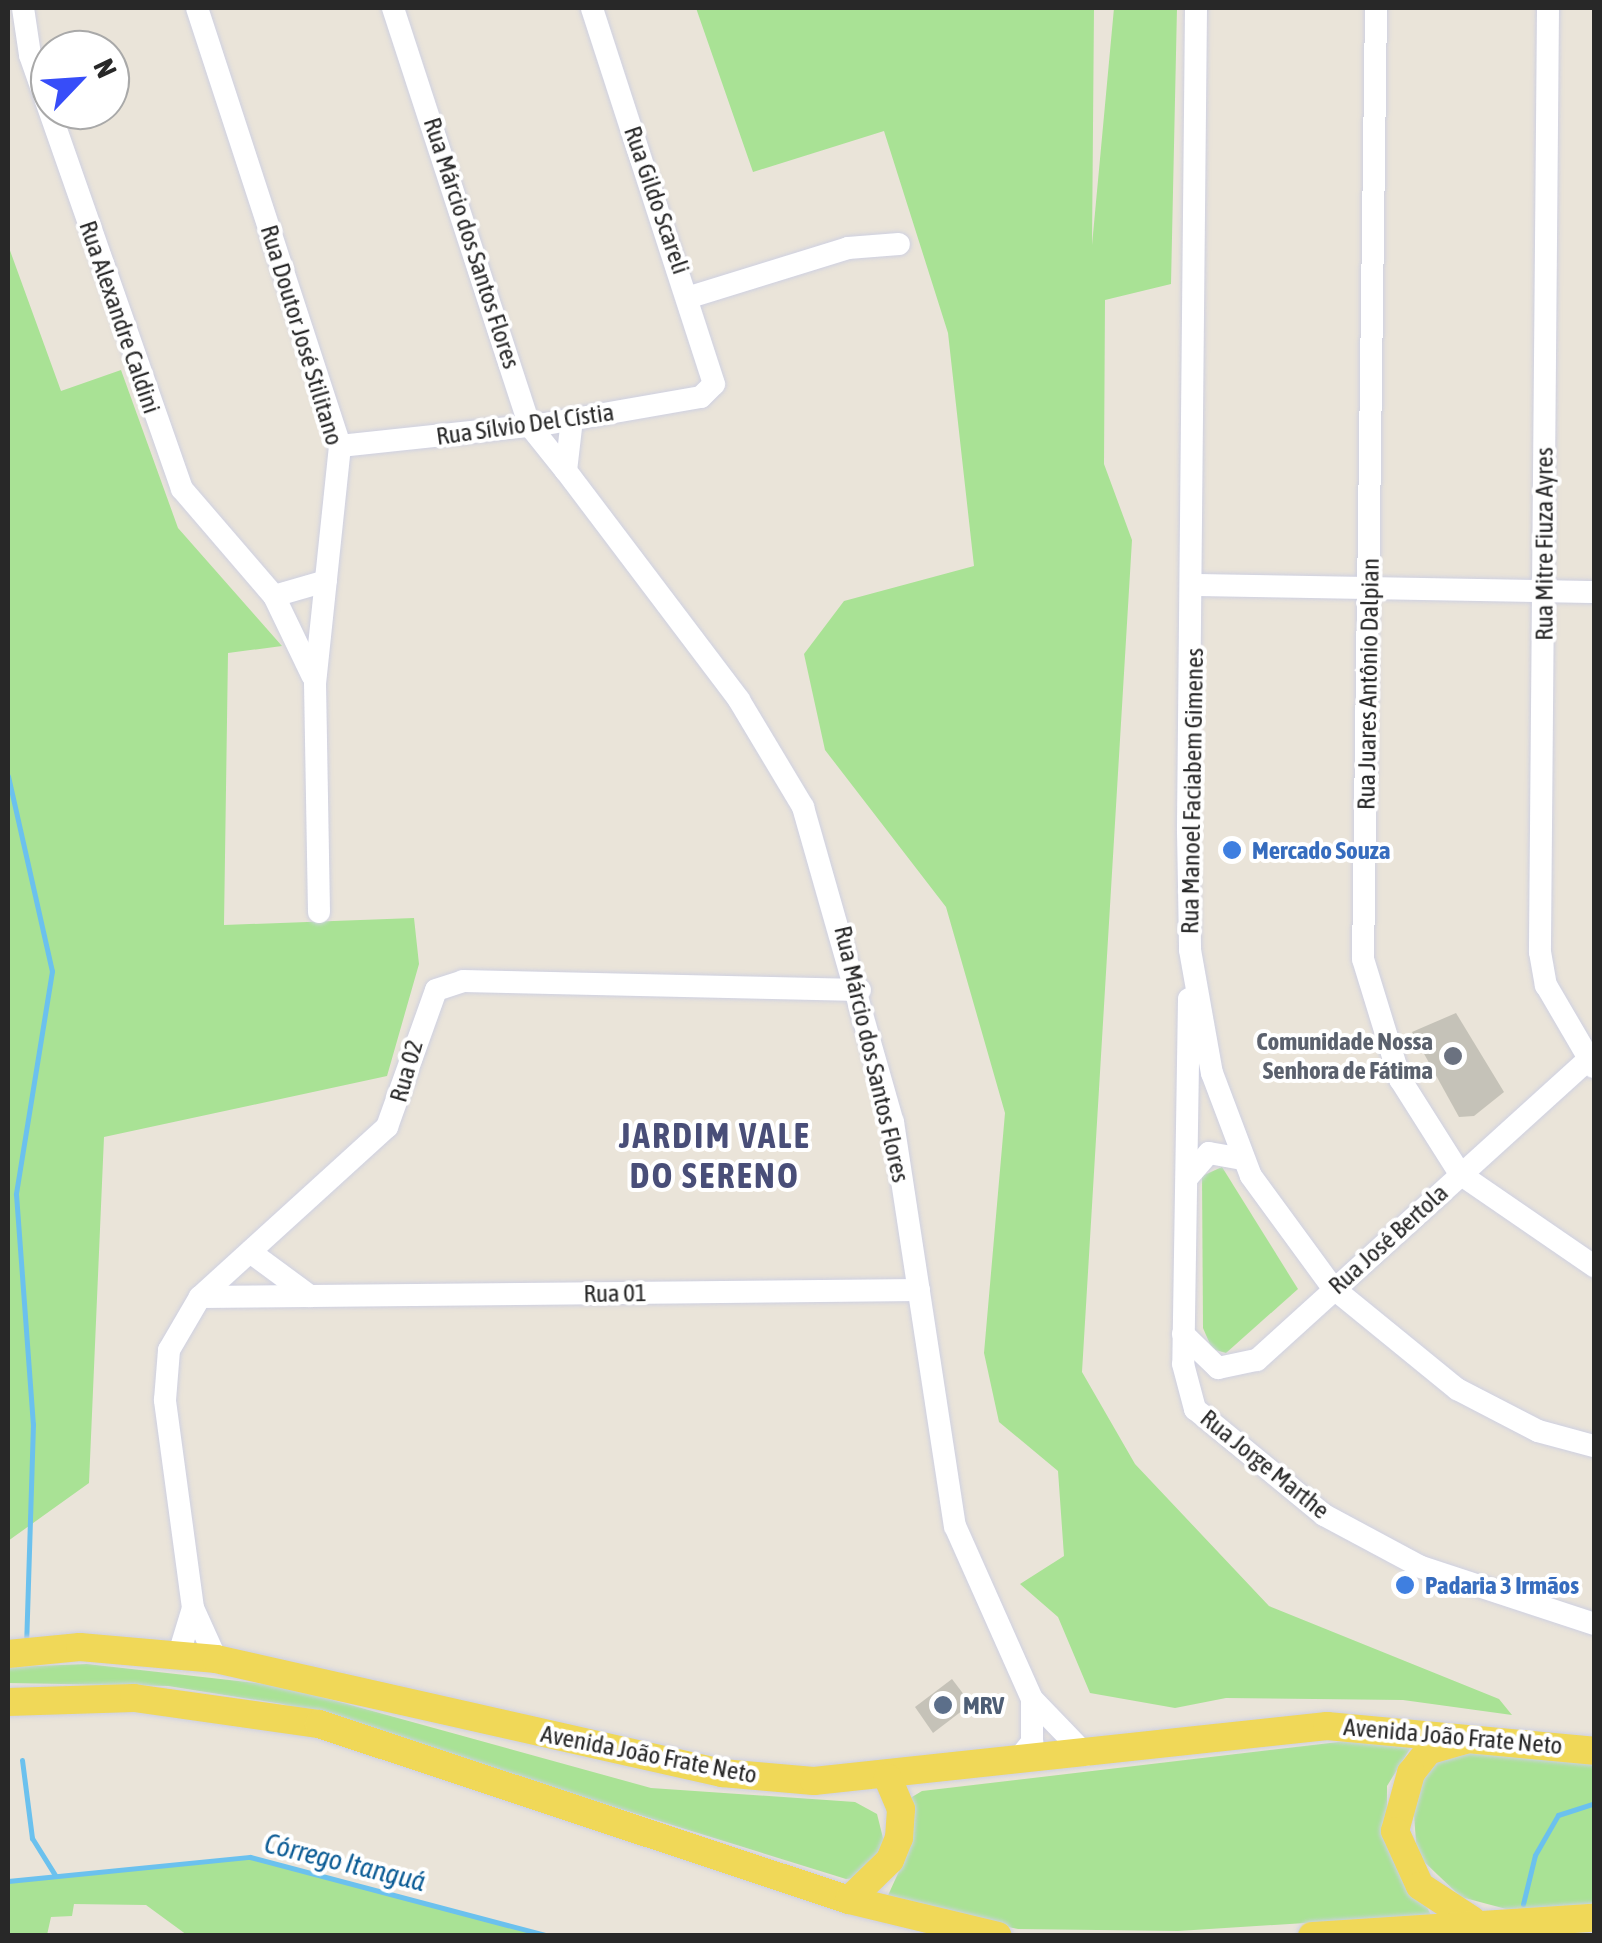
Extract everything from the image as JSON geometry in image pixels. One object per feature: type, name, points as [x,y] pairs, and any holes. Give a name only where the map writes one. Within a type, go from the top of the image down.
[{"type":"main road","name":"Avenida João Frate Neto","points":[[8,1654],[80,1647],[216,1659],[722,1774],[888,1778],[1327,1726],[1486,1734],[1594,1751]]},
{"type":"main road","points":[[8,1702],[134,1698],[319,1724],[848,1900],[998,1936]]},
{"type":"main road","points":[[1472,1920],[1420,1886],[1395,1831],[1410,1774],[1429,1750],[1486,1734]]},
{"type":"main road","points":[[848,1900],[899,1838],[901,1810],[888,1778]]},
{"type":"main road","points":[[1312,1936],[1472,1920],[1594,1918]]},
{"type":"street","name":"Rua Alexandre Caldini","points":[[23,8],[30,56],[182,489],[274,596],[314,683]]},
{"type":"street","name":"Rua Doutor José Stilitano","points":[[197,8],[340,446],[314,683],[319,912]]},
{"type":"street","name":"Rua Márcio dos Santos Flores","points":[[393,8],[530,426],[785,768],[860,990],[919,1290],[956,1526],[1032,1699],[1086,1754]]},
{"type":"street","name":"Rua Gildo Scareli","points":[[592,8],[713,373],[708,392]]},
{"type":"street","name":"Rua Manoel Faciabem Gimenes","points":[[1196,8],[1190,950],[1212,1073],[1244,1159],[1281,1228],[1333,1288],[1457,1389],[1538,1431],[1594,1446]]},
{"type":"street","name":"Rua Juares Antônio Dalpian","points":[[1376,8],[1363,958],[1400,1079],[1460,1174],[1594,1266]]},
{"type":"street","name":"Rua Mitre Fiuza Ayres","points":[[1548,8],[1540,952],[1546,986],[1591,1064]]},
{"type":"street","points":[[690,298],[848,248],[899,244]]},
{"type":"street","name":"Rua Sílvio Del Cístia","points":[[340,446],[530,426],[708,392]]},
{"type":"street","points":[[566,470],[572,419]]},
{"type":"street","points":[[274,596],[326,581]]},
{"type":"street","points":[[1195,585],[1370,592],[1594,592]]},
{"type":"street","name":"Rua Jorge Marthe","points":[[1190,950],[1183,1334],[1195,1410],[1324,1515],[1473,1588],[1594,1624]]},
{"type":"street","name":"Rua 02","points":[[216,1659],[193,1608],[165,1376],[200,1297],[387,1127],[427,1002],[448,984],[860,990]]},
{"type":"street","name":"Rua José Bertola","points":[[1183,1334],[1218,1368],[1248,1364],[1460,1174],[1591,1064]]},
{"type":"street","points":[[1186,1182],[1208,1153],[1244,1159]]},
{"type":"street","points":[[250,1252],[310,1296]]},
{"type":"street","name":"Rua 01","points":[[200,1297],[919,1290]]},
{"type":"street","name":"Rua 02","points":[[179,1654],[193,1608]]},
{"type":"street","name":"Rua Márcio dos Santos Flores","points":[[1016,1762],[1032,1742],[1032,1699]]},
{"type":"green space","points":[[696,8],[1094,8],[1092,245],[1114,8],[1177,8],[1171,284],[1105,300],[1104,464],[1132,540],[1082,1372],[1135,1464],[1269,1606],[1499,1699],[1512,1715],[1403,1700],[1226,1698],[1175,1708],[1090,1693],[1058,1617],[1020,1584],[1064,1556],[1058,1471],[999,1422],[984,1353],[1005,1113],[946,907],[825,750],[804,654],[844,601],[974,566],[948,333],[884,131],[753,172]]},
{"type":"green space","points":[[8,245],[61,391],[121,370],[178,528],[282,646],[228,653],[224,925],[414,918],[419,964],[387,1076],[104,1137],[89,1483],[8,1541]]},
{"type":"green space","points":[[1222,1167],[1298,1289],[1226,1353],[1212,1349],[1203,1328],[1202,1176]]},
{"type":"green space","points":[[87,1664],[282,1686],[651,1788],[855,1802],[877,1814],[885,1846],[864,1877],[846,1879],[282,1704],[168,1686],[8,1683],[8,1667]]},
{"type":"green space","points":[[1390,1736],[1413,1744],[1387,1786],[1387,1831],[1431,1915],[1178,1931],[1018,1929],[885,1902],[905,1858],[907,1800],[922,1791]]},
{"type":"green space","points":[[1472,1747],[1594,1764],[1594,1908],[1510,1910],[1461,1897],[1417,1855],[1412,1788],[1437,1759]]},
{"type":"green space","points":[[250,1857],[550,1935],[187,1935],[146,1905],[74,1904],[72,1916],[51,1917],[47,1935],[8,1935],[8,1881]]},
{"type":"building","name":"Comunidade Nossa Senhora de Fátima","points":[[1456,1013],[1504,1092],[1474,1116],[1459,1117],[1412,1032]]},
{"type":"building","name":"MRV","points":[[952,1679],[971,1704],[933,1733],[915,1707]]},
{"type":"waterway","points":[[8,776],[52,971],[16,1194],[33,1424],[26,1644]]},
{"type":"waterway","points":[[22,1760],[32,1838],[55,1875]]},
{"type":"waterway","name":"Córrego Itanguá","points":[[1523,1904],[1535,1855],[1558,1815],[1594,1803]]},
{"type":"waterway","name":"Córrego Itanguá","points":[[8,1881],[250,1857],[550,1936]]},
{"type":"place","name":"Mercado Souza","points":[[1232,850]]},
{"type":"place","name":"Comunidade Nossa Senhora de Fátima","points":[[1453,1056]]},
{"type":"place","name":"Padaria 3 Irmãos","points":[[1405,1585]]},
{"type":"place","name":"MRV","points":[[943,1705]]},
{"type":"district","name":"JARDIM VALE DO SERENO","points":[[715,1155]]}]
